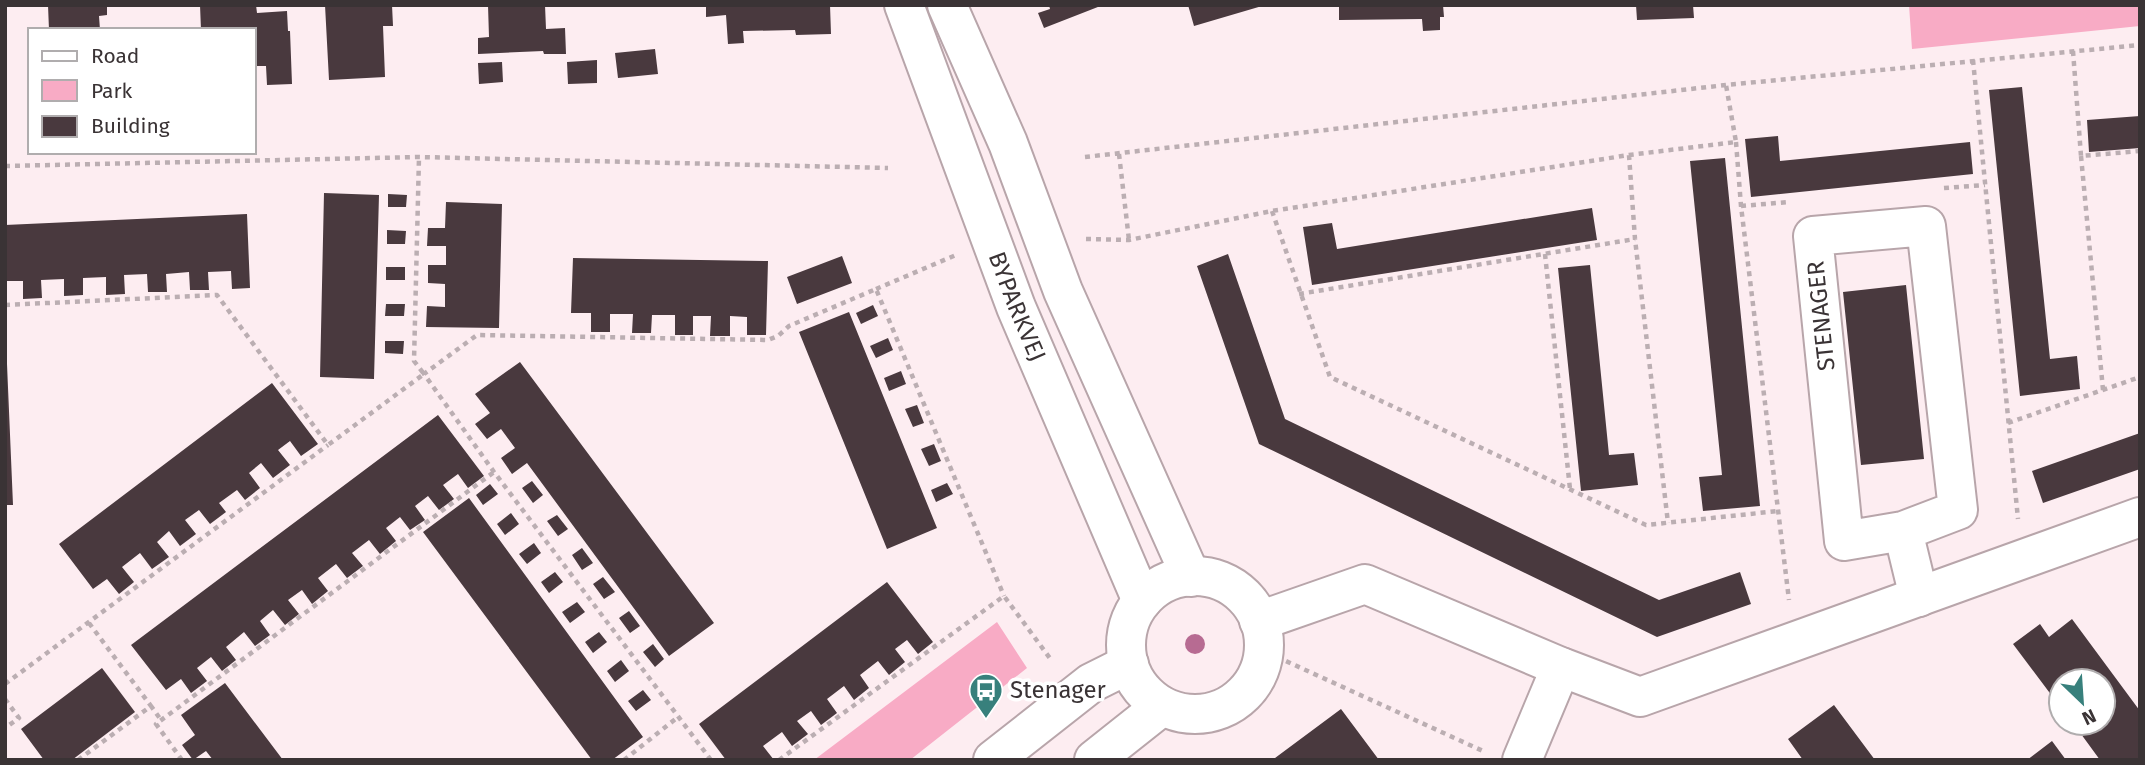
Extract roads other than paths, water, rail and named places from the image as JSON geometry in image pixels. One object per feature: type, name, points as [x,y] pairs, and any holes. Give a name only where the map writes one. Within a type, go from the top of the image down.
[{"type":"street","name":"BYPARKVEJ","points":[[904,5],[1016,307],[1142,601]]},
{"type":"street","name":"BYPARKVEJ","points":[[947,5],[1008,143],[1063,291],[1191,577]]},
{"type":"street","name":"STENAGER","points":[[1926,226],[1958,509],[1903,531],[1844,541],[1813,236],[1926,226]]},
{"type":"street","points":[[1262,636],[1365,584],[1561,667],[1640,697],[2140,517]]},
{"type":"street","points":[[1903,531],[1919,597]]},
{"type":"street","points":[[1191,577],[1205,577],[1232,588],[1248,602],[1262,636],[1255,679],[1246,692],[1235,702],[1206,713],[1191,714],[1162,706],[1141,688],[1129,664],[1126,648],[1133,615],[1142,601],[1164,584],[1191,577]]},
{"type":"street","points":[[993,760],[1091,683],[1129,664]]},
{"type":"street","points":[[1506,757],[1561,667]]},
{"type":"street","points":[[1094,760],[1162,706]]},
{"type":"place","name":"Stenager","points":[[986,720]]}]
